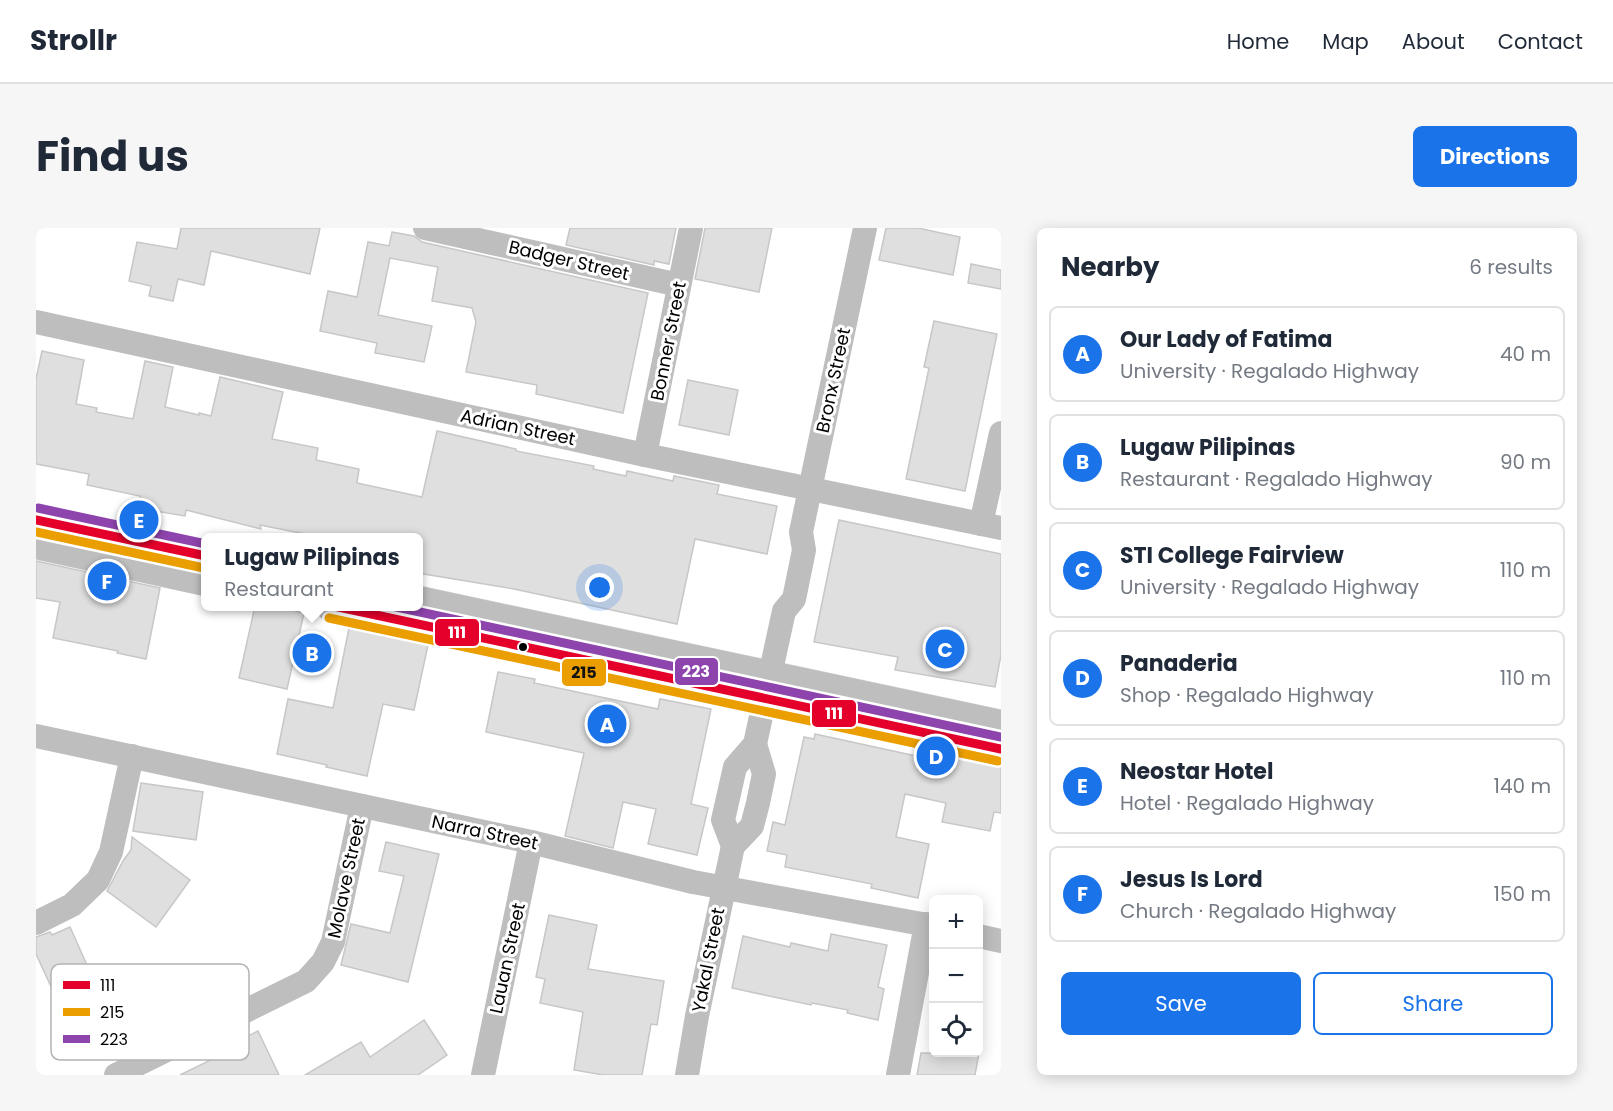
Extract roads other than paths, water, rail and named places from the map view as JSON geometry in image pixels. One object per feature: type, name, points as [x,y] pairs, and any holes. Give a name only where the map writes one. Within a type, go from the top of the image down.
[{"type":"main road","points":[[36,520],[201,555]]},
{"type":"main road","points":[[36,543],[201,578]]},
{"type":"main road","points":[[423,603],[768,688],[1001,749]]},
{"type":"main road","points":[[359,611],[768,688],[1001,726]]},
{"type":"street","name":"Badger Street","points":[[425,228],[679,285]]},
{"type":"street","name":"Bonner Street","points":[[645,455],[691,228]]},
{"type":"street","name":"Bronx Street","points":[[768,688],[784,611],[794,599],[804,550],[801,532],[865,228]]},
{"type":"street","name":"Adrian Street","points":[[36,322],[645,455],[991,526]]},
{"type":"street","points":[[991,526],[1001,434]]},
{"type":"street","name":"Yakal Street","points":[[687,1075],[697,1016],[733,846],[723,820],[735,767],[755,744],[768,688]]},
{"type":"street","name":"Narra Street","points":[[36,736],[531,842],[723,887],[929,925]]},
{"type":"street","points":[[36,922],[72,905],[98,880],[111,852],[132,756]]},
{"type":"street","name":"Molave Street","points":[[249,1009],[306,981],[323,962],[333,942],[362,806]]},
{"type":"street","name":"Lauan Street","points":[[483,1075],[531,842]]},
{"type":"street","points":[[898,1075],[929,930]]},
{"type":"street","points":[[983,937],[1001,940]]},
{"type":"street","name":"Molave Street","points":[[116,1075],[146,1060]]},
{"type":"place","name":"Neostar Hotel","points":[[139,520]]},
{"type":"place","name":"Jesus Is Lord","points":[[107,581]]},
{"type":"place","name":"STI College Fairview","points":[[945,649]]},
{"type":"place","name":"Lugaw Pilipinas","points":[[312,653]]},
{"type":"place","name":"Our Lady of Fatima","points":[[607,724]]},
{"type":"place","name":"Panaderia","points":[[936,756]]}]
